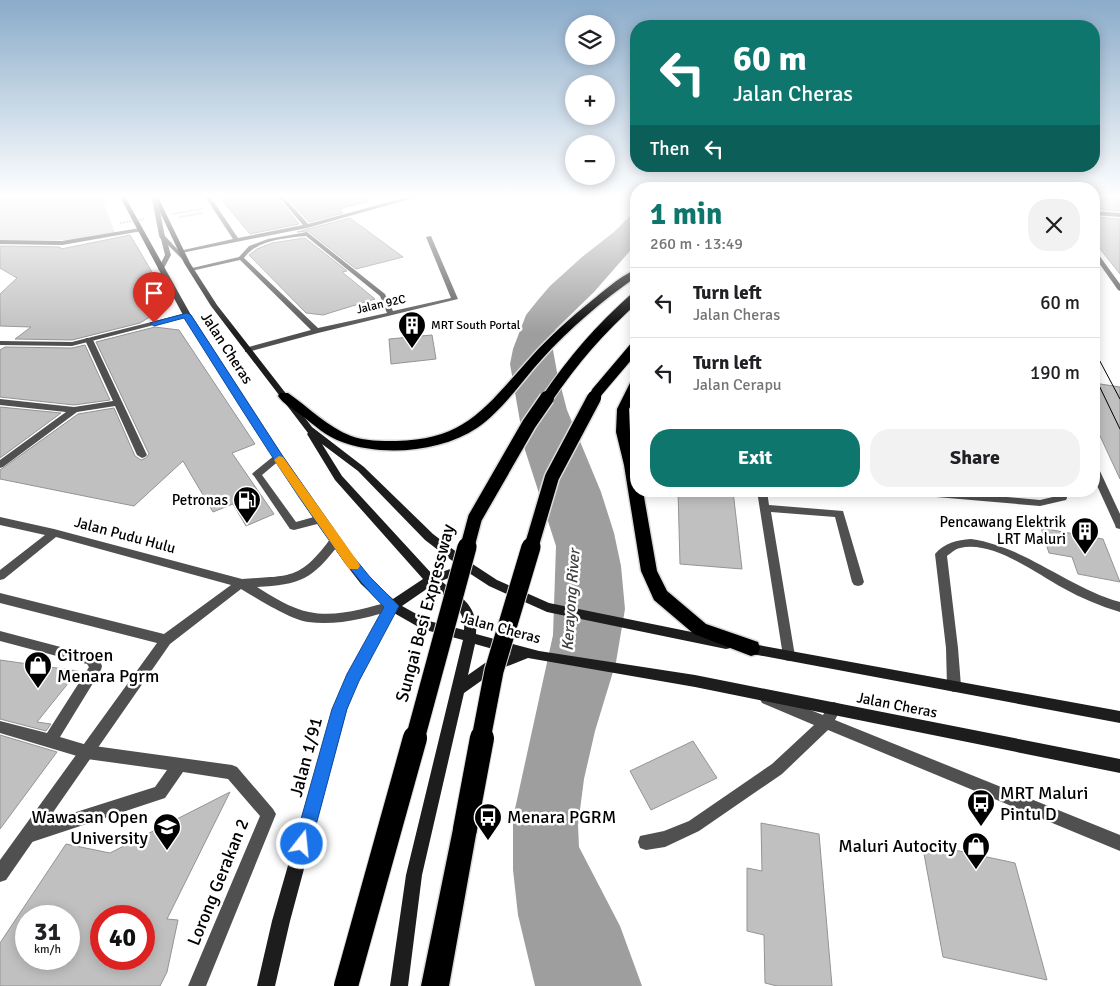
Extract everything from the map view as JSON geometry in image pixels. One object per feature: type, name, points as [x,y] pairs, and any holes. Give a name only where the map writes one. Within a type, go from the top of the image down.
[{"type":"highway","points":[[284,396],[344,439],[362,444],[400,445],[433,441],[460,432],[477,423],[498,404],[544,349],[570,325],[630,277]]},
{"type":"highway","name":"Sungai Besi Expressway","points":[[346,986],[382,865],[475,518],[529,424],[574,359],[612,318],[630,302]]},
{"type":"highway","points":[[435,986],[494,670],[552,477],[597,392],[630,353]]},
{"type":"highway","points":[[630,395],[623,409],[623,432],[630,461]]},
{"type":"highway","points":[[636,497],[649,571],[660,595],[700,628],[751,648]]},
{"type":"main road","name":"Jalan Cheras","points":[[146,241],[187,315],[278,458],[335,541],[365,580],[392,606],[426,625],[533,654],[640,671],[834,708],[1120,766]]},
{"type":"main road","name":"Jalan Cheras","points":[[177,241],[189,266],[214,306],[309,429],[361,469],[429,537],[493,583],[547,607],[789,656],[1120,717]]},
{"type":"main road","points":[[309,429],[338,478],[431,580],[462,604],[470,621],[470,637],[414,875],[399,986]]},
{"type":"main road","points":[[392,606],[431,580],[467,566]]},
{"type":"main road","name":"Jalan 1/91","points":[[266,986],[281,921],[340,709],[352,679],[392,606]]},
{"type":"main road","points":[[458,689],[490,667],[533,654]]},
{"type":"street","points":[[0,242],[62,243],[74,241]]},
{"type":"street","points":[[161,269],[168,255],[164,241]]},
{"type":"street","points":[[167,241],[189,266],[241,258]]},
{"type":"street","points":[[182,251],[232,241]]},
{"type":"street","points":[[241,258],[242,254],[251,247],[273,241]]},
{"type":"street","points":[[316,241],[383,295],[391,314]]},
{"type":"street","name":"Jalan 92C","points":[[248,350],[316,331],[455,299],[431,241]]},
{"type":"street","points":[[241,258],[316,331]]},
{"type":"street","points":[[1100,259],[1120,289]]},
{"type":"street","points":[[0,343],[57,346],[89,340],[187,315]]},
{"type":"street","points":[[89,340],[142,455]]},
{"type":"street","points":[[0,402],[74,410],[118,402]]},
{"type":"street","points":[[0,465],[74,410]]},
{"type":"street","points":[[278,458],[257,474],[294,526],[321,519]]},
{"type":"street","points":[[1100,482],[1120,525]]},
{"type":"street","points":[[763,497],[789,656]]},
{"type":"street","points":[[977,497],[1040,502],[1062,497]]},
{"type":"street","points":[[765,508],[839,514],[858,582]]},
{"type":"street","name":"Jalan Pudu Hulu","points":[[0,521],[54,533],[241,583],[272,602],[307,617],[332,618],[353,616],[392,606]]},
{"type":"street","points":[[0,576],[54,533]]},
{"type":"street","name":"Jalan Pudu Hulu","points":[[241,583],[287,581],[308,573],[320,562],[335,541]]},
{"type":"street","points":[[954,686],[952,648],[941,554],[956,544],[976,544],[1011,554],[1066,585],[1102,602],[1120,607]]},
{"type":"street","points":[[0,874],[166,640],[241,583]]},
{"type":"street","points":[[0,598],[166,640]]},
{"type":"street","points":[[0,636],[91,660],[96,666],[50,741]]},
{"type":"street","points":[[750,692],[1120,843]]},
{"type":"street","points":[[646,842],[665,839],[694,826],[777,769],[826,723],[834,708]]},
{"type":"street","name":"Lorong Gerakan 2","points":[[0,727],[87,752],[232,772],[268,814],[197,986]]},
{"type":"street","points":[[28,836],[160,793],[180,764]]},
{"type":"water","name":"Kerayong River","points":[[602,241],[630,241],[630,251],[594,292],[555,330],[553,350],[567,410],[601,492],[614,533],[621,566],[625,609],[616,662],[595,731],[584,779],[578,825],[579,847],[620,926],[642,986],[535,986],[518,915],[513,870],[513,818],[553,635],[556,546],[525,450],[510,364],[513,349],[526,315],[550,286]]},
{"type":"building","points":[[100,241],[134,241],[171,304],[140,323],[72,340],[15,339],[31,327],[0,326],[0,294],[17,278],[0,268],[0,246],[60,247],[61,249]]},
{"type":"building","points":[[309,241],[347,271],[342,272],[375,299],[323,315],[306,313],[249,255],[257,249],[272,243]]},
{"type":"building","points":[[321,241],[381,241],[403,257],[356,269]]},
{"type":"building","points":[[1100,241],[1120,241],[1120,274],[1100,249]]},
{"type":"building","points":[[155,327],[179,330],[255,444],[232,453],[274,514],[246,526],[233,504],[213,512],[183,461],[134,506],[0,479],[0,470],[78,414],[114,408],[135,456],[141,460],[146,458],[149,454],[96,342]]},
{"type":"building","name":"MRT South Portal","points":[[432,335],[436,359],[391,364],[389,339]]},
{"type":"building","points":[[85,345],[110,400],[74,405],[0,397],[0,350],[5,347],[72,348]]},
{"type":"building","points":[[1100,384],[1120,387],[1120,479],[1100,436]]},
{"type":"building","points":[[0,407],[61,413],[0,458]]},
{"type":"building","points":[[678,497],[734,497],[742,569],[680,564]]},
{"type":"building","name":"Pencawang Elektrik LRT Maluri","points":[[1041,528],[1103,539],[1120,582],[1078,574],[1072,557],[1049,553]]},
{"type":"building","points":[[0,660],[78,671],[37,722],[51,724],[46,731],[0,719]]},
{"type":"building","points":[[0,735],[57,752],[0,829]]},
{"type":"building","points":[[693,741],[717,778],[651,810],[630,771]]},
{"type":"building","points":[[230,792],[167,919],[178,920],[167,972],[160,986],[0,986],[0,943],[15,920],[15,970],[80,970],[80,905],[25,905],[66,844],[110,853]]},
{"type":"building","points":[[761,823],[819,834],[832,986],[777,986],[765,983],[764,935],[747,931],[747,868],[762,871]]},
{"type":"building","points":[[922,843],[1015,863],[1047,980],[943,957]]},
{"type":"tram line","points":[[1100,361],[1120,399]]},
{"type":"tram line","points":[[1100,387],[1120,429]]},
{"type":"slow traffic","points":[[279,460],[353,566]]},
{"type":"place","name":"MRT South Portal","points":[[412,349]]},
{"type":"place","name":"Petronas","points":[[247,524]]},
{"type":"place","name":"Pencawang Elektrik LRT Maluri","points":[[1085,555]]},
{"type":"place","name":"Citroen Menara Pgrm","points":[[38,689]]},
{"type":"place","name":"MRT Maluri Pintu D","points":[[981,827]]},
{"type":"place","name":"Menara PGRM","points":[[488,841]]},
{"type":"place","name":"Wawasan Open University","points":[[167,851]]},
{"type":"place","name":"Maluri Autocity","points":[[976,870]]},
{"type":"route","points":[[154,323],[187,315],[278,458],[348,558],[365,580],[392,606],[370,643],[340,709],[302,844]]}]
